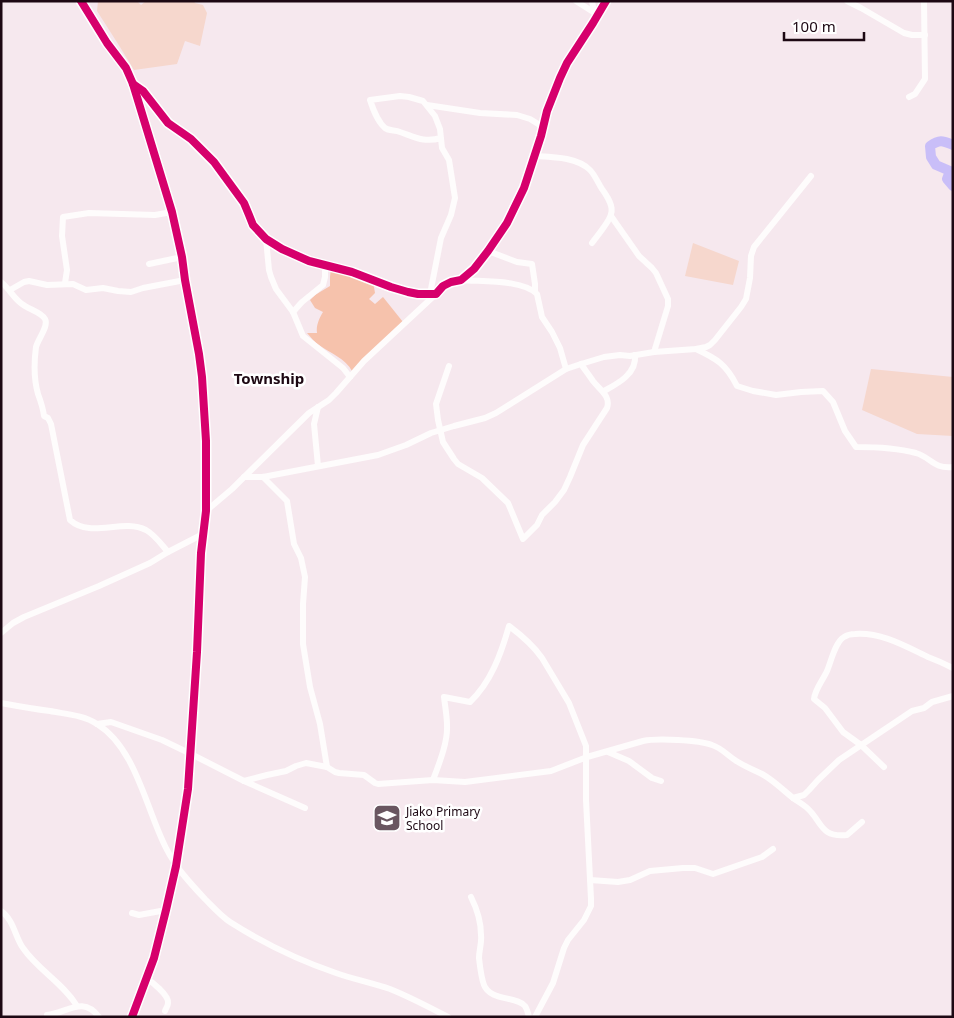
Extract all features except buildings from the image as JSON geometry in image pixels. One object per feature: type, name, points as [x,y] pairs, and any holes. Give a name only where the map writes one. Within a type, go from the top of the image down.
[{"type":"street","points":[[82,1],[107,43],[126,68],[133,84],[172,212],[199,354],[206,441],[206,511],[202,534],[188,789],[176,866],[166,910],[154,958],[132,1017]]},
{"type":"street","points":[[576,1],[596,14]]},
{"type":"street","points":[[592,1],[596,14]]},
{"type":"street","points":[[461,280],[474,269],[511,217],[524,188],[547,111],[567,62],[606,1]]},
{"type":"street","points":[[846,1],[904,33],[925,36]]},
{"type":"street","points":[[909,97],[915,94],[925,79],[924,1]]},
{"type":"street","points":[[133,84],[143,91],[168,123],[191,139],[214,162],[244,203],[253,225],[266,239],[282,249],[309,261],[352,272],[408,292],[433,294]]},
{"type":"street","points":[[433,294],[441,238],[451,215],[455,198],[449,160],[442,148],[441,138],[440,128],[438,121],[423,101],[414,98],[400,96],[370,100],[381,124],[387,129],[424,140],[441,138]]},
{"type":"street","points":[[427,105],[520,116],[530,118],[543,127]]},
{"type":"street","points":[[535,156],[561,157],[574,161],[589,168],[594,175],[612,210],[611,216],[592,243]]},
{"type":"street","points":[[244,477],[263,477],[378,455],[399,448],[431,433],[485,418],[566,369],[604,357],[635,356],[654,352],[706,347],[715,340],[746,299],[750,278],[751,256],[754,247],[811,176]]},
{"type":"street","points":[[65,283],[67,273],[61,231],[63,217],[88,213],[155,215],[172,212]]},
{"type":"street","points":[[611,216],[639,256],[656,273],[668,299],[668,306],[654,352]]},
{"type":"street","points":[[266,239],[268,266],[271,277],[276,289],[293,312],[303,336],[343,368],[350,377]]},
{"type":"street","points":[[488,251],[516,262],[532,264],[535,291],[542,317],[560,348],[566,369]]},
{"type":"street","points":[[149,264],[182,257]]},
{"type":"street","points":[[293,312],[323,285],[325,264]]},
{"type":"street","points":[[10,290],[29,281],[47,285],[76,284],[86,290],[103,288],[131,292],[185,280]]},
{"type":"street","points":[[206,511],[232,489],[309,413],[330,400],[364,362],[443,286],[461,280],[492,281],[519,285],[535,291]]},
{"type":"street","points":[[1,282],[19,302],[43,316],[46,321],[35,354],[36,382],[44,416],[48,418],[51,424],[70,520],[79,526],[88,528],[116,526],[144,529],[158,540],[168,552]]},
{"type":"street","points":[[696,349],[724,366],[737,386],[776,395],[823,391],[833,402],[845,431],[856,447],[880,447],[918,454],[940,467],[953,467]]},
{"type":"street","points":[[604,391],[619,383],[631,371],[635,356]]},
{"type":"street","points":[[449,366],[436,404],[443,442],[458,464],[482,478],[508,503],[523,539],[564,490],[582,445],[607,408],[608,399],[604,391],[594,382],[581,364]]},
{"type":"street","points":[[318,407],[314,424],[318,466]]},
{"type":"street","points":[[263,477],[287,501],[294,544],[301,558],[306,577],[303,604],[304,651],[327,767]]},
{"type":"street","points":[[1,633],[24,617],[150,563],[202,534]]},
{"type":"street","points":[[434,780],[448,726],[444,697],[470,702],[477,696],[490,677],[504,644],[509,626],[523,636],[538,652],[569,703],[585,743],[587,757],[586,800],[591,903],[589,912],[564,948],[553,983],[535,1017]]},
{"type":"street","points":[[884,767],[861,745],[843,732],[825,708],[814,699],[841,638],[851,634],[877,635],[890,639],[953,668]]},
{"type":"street","points":[[793,798],[804,795],[839,760],[912,710],[924,708],[932,702],[953,696]]},
{"type":"street","points":[[1,704],[69,714],[97,724],[113,737],[127,756],[134,770],[160,836],[176,866],[186,880],[229,922],[251,936],[281,951],[336,973],[412,998],[448,1017]]},
{"type":"street","points":[[97,724],[106,722],[117,724],[162,740],[244,781],[305,808]]},
{"type":"street","points":[[244,781],[286,771],[306,763],[327,767],[342,774],[364,775],[378,784],[434,780],[465,782],[551,771],[587,757],[649,740],[706,743],[717,747],[741,764],[762,774],[807,807],[822,828],[829,833],[847,835],[862,822]]},
{"type":"street","points":[[607,752],[628,761],[652,778],[661,781]]},
{"type":"street","points":[[590,880],[618,882],[630,880],[650,871],[683,868],[695,868],[713,874],[762,857],[773,849]]},
{"type":"street","points":[[471,897],[478,912],[482,943],[479,957],[484,986],[495,995],[522,1004],[526,1008],[529,1017]]},
{"type":"street","points":[[132,913],[139,915],[166,910]]},
{"type":"street","points":[[1,911],[6,914],[26,953],[70,994],[77,1006]]},
{"type":"street","points":[[146,978],[155,984],[167,998],[168,1003],[165,1011]]},
{"type":"street","points":[[47,1014],[53,1014],[77,1006],[85,1006],[91,1008],[99,1017]]},
{"type":"shaded area","points":[[98,1],[137,1],[141,5],[146,1],[194,1],[203,5],[207,13],[200,46],[185,41],[177,64],[134,70],[97,11]]},
{"type":"shaded area","points":[[693,243],[739,261],[733,285],[685,276]]},
{"type":"shaded area","points":[[331,268],[378,281],[374,287],[375,293],[369,299],[375,304],[383,297],[403,322],[352,371],[346,363],[317,344],[307,333],[317,333],[318,322],[323,312],[315,308],[310,300],[330,286]]},
{"type":"shaded area","points":[[871,369],[953,377],[953,436],[917,434],[862,410]]},
{"type":"waterway","points":[[953,145],[942,141],[930,146],[931,157],[936,165],[950,171],[947,179],[953,186]]},
{"type":"cycle path","points":[[81,1],[107,43],[126,68],[133,84],[172,212],[199,354],[206,441],[206,511],[201,553],[188,789],[176,866],[166,910],[154,958],[132,1017]]},
{"type":"cycle path","points":[[133,84],[143,91],[168,123],[191,139],[214,162],[244,203],[253,225],[266,239],[282,249],[309,261],[352,272],[408,292],[436,294],[443,286],[461,280],[474,269],[507,223],[524,188],[547,111],[560,78],[567,63],[606,1]]},
{"type":"place","name":"Jiako Primary School","points":[[387,818]]},
{"type":"district","name":"Township","points":[[269,378]]}]
